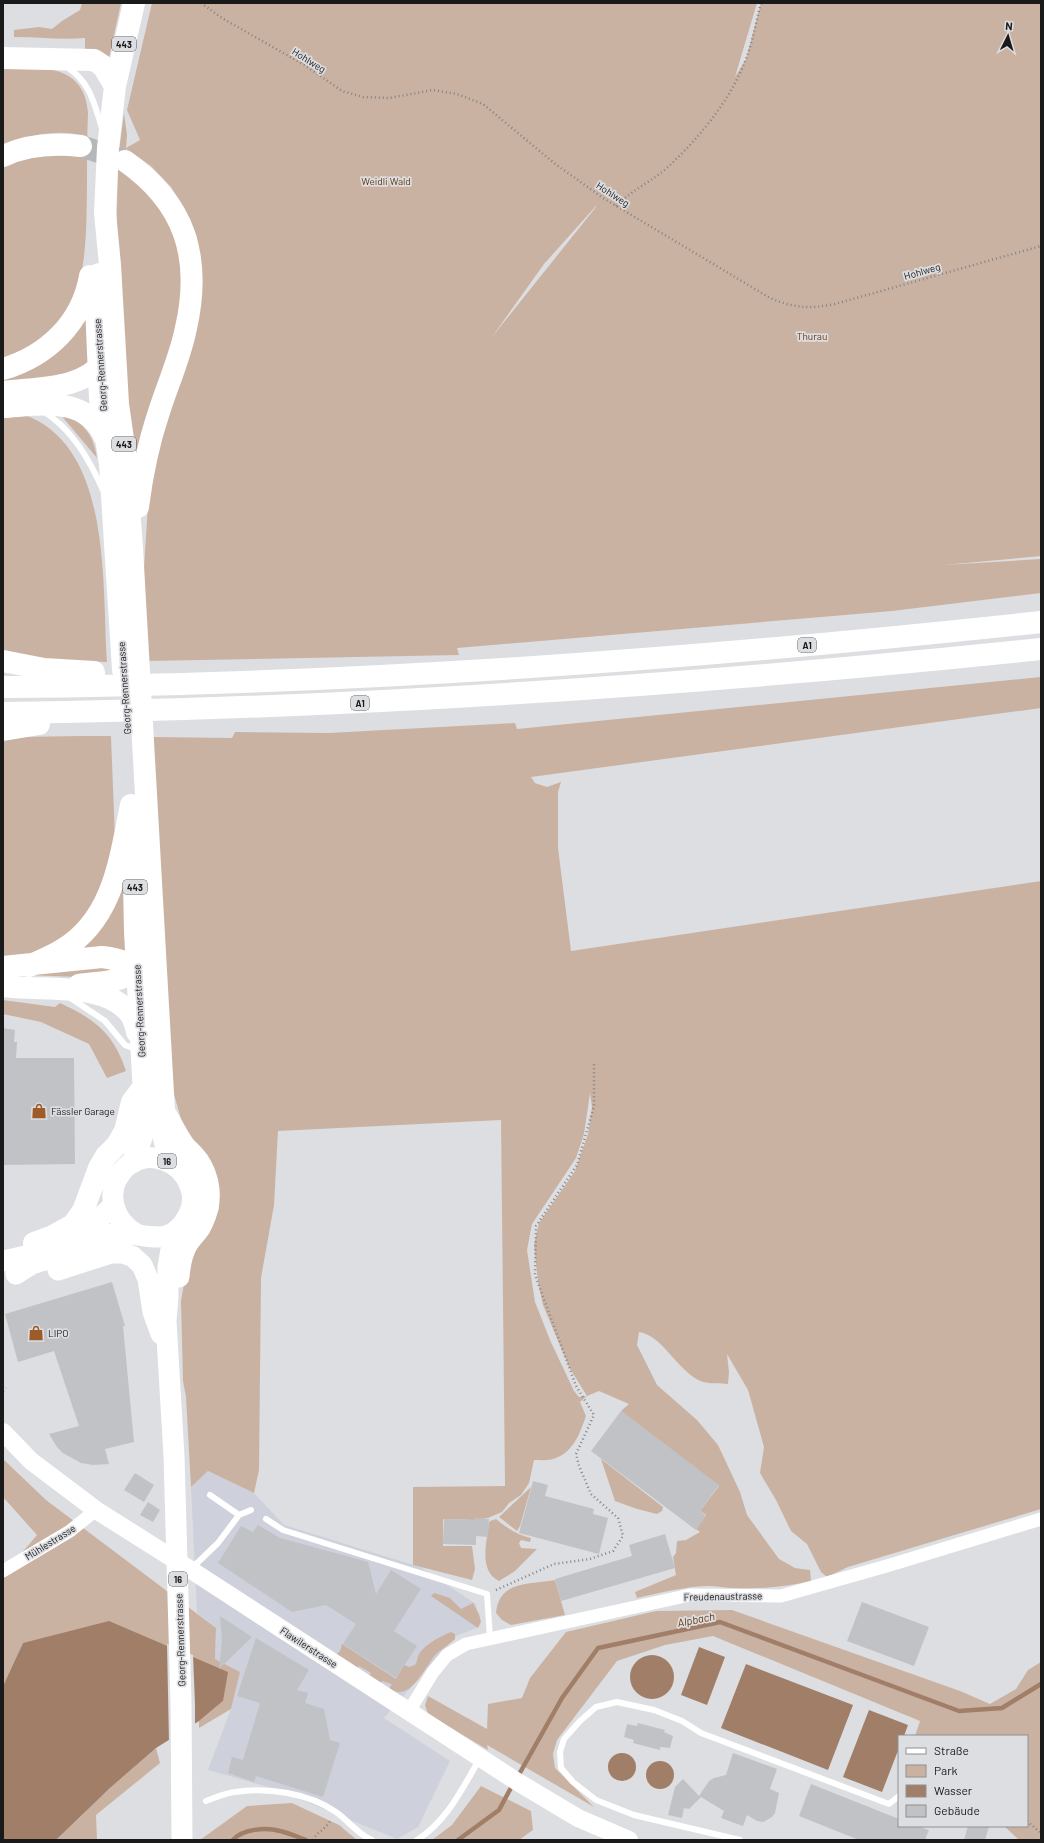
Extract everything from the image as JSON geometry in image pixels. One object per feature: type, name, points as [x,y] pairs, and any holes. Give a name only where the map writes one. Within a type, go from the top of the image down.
[{"type":"highway","name":"Georg-Rennerstrasse","points":[[134,3],[115,86],[116,155],[99,244],[99,284],[96,306],[100,399],[108,445],[114,510],[128,617],[137,774],[154,935],[156,999],[167,1117],[163,1141],[173,1164]]},
{"type":"highway","points":[[3,58],[94,60],[103,66],[115,86]]},
{"type":"highway","points":[[3,156],[16,150],[45,144],[81,146]]},
{"type":"highway","points":[[116,155],[154,184],[172,208],[184,234],[191,259],[192,279],[186,328],[179,356],[151,436],[145,460],[132,548]]},
{"type":"highway","name":"Georg-Rennerstrasse","points":[[105,213],[110,265],[118,404],[125,453],[132,548],[128,617]]},
{"type":"highway","points":[[3,370],[40,353],[59,338],[78,310],[89,282],[99,244]]},
{"type":"highway","points":[[3,392],[80,381],[99,368],[108,356],[114,341]]},
{"type":"highway","points":[[3,407],[31,404],[62,405],[78,409],[86,413],[94,420],[102,430],[108,445]]},
{"type":"highway","name":"A1","points":[[3,687],[187,684],[404,675],[572,664],[849,641],[1041,622]]},
{"type":"highway","name":"A1","points":[[3,714],[148,711],[383,702],[580,690],[834,670],[1041,649]]},
{"type":"highway","points":[[3,661],[23,666],[74,672],[156,672],[187,684]]},
{"type":"highway","points":[[3,730],[148,711]]},
{"type":"highway","name":"Georg-Rennerstrasse","points":[[133,1162],[144,1130],[145,1112],[140,1051],[131,805],[137,774]]},
{"type":"highway","points":[[29,966],[66,947],[95,920],[111,892],[131,805]]},
{"type":"highway","points":[[54,988],[117,980],[128,976],[137,970],[146,960],[154,935]]},
{"type":"highway","points":[[3,967],[29,966],[102,957],[123,961],[143,975],[152,987],[156,999]]},
{"type":"highway","points":[[3,986],[54,988],[101,994],[113,999],[131,1016],[137,1032],[140,1051]]},
{"type":"highway","points":[[34,1243],[53,1236],[73,1225],[83,1211],[99,1168],[106,1156],[117,1145],[125,1131],[132,1102],[143,1087]]},
{"type":"main road","points":[[166,1348],[178,1320],[181,1263],[189,1242],[198,1233],[204,1222],[210,1194],[208,1181],[204,1171],[197,1159],[183,1143],[167,1117]]},
{"type":"main road","name":"16","points":[[133,1162],[144,1158],[154,1158],[173,1164],[182,1171],[188,1179],[192,1195],[190,1211],[185,1221],[178,1229]]},
{"type":"main road","points":[[133,1162],[119,1176],[114,1185],[112,1196],[113,1206],[122,1224],[142,1236]]},
{"type":"main road","points":[[6,1271],[15,1258],[66,1242],[90,1226],[113,1206]]},
{"type":"main road","points":[[6,1271],[71,1252],[115,1234],[163,1236],[178,1229]]},
{"type":"main road","name":"Georg-Rennerstrasse","points":[[178,1229],[172,1244],[168,1267],[166,1348],[174,1456],[181,1702],[182,1840]]},
{"type":"main road","name":"Georg-Rennerstrasse","points":[[142,1236],[157,1270],[160,1297],[166,1321]]},
{"type":"main road","points":[[3,1251],[12,1250],[34,1243]]},
{"type":"main road","points":[[6,1271],[35,1276],[111,1254],[122,1253],[132,1256],[142,1265],[148,1279],[153,1312],[166,1348]]},
{"type":"main road","name":"Flawilerstrasse","points":[[3,1432],[31,1461],[96,1510],[544,1799],[578,1818],[629,1840]]},
{"type":"street","name":"Mühlestrasse","points":[[3,1571],[70,1531],[96,1510]]},
{"type":"street","name":"Freudenaustrasse","points":[[409,1711],[433,1672],[447,1655],[466,1644],[690,1595],[781,1596],[890,1565],[1041,1519]]},
{"type":"lane","points":[[49,59],[64,65],[76,73],[87,86],[116,155]]},
{"type":"lane","points":[[31,404],[56,421],[77,443],[90,462],[114,510]]},
{"type":"lane","points":[[210,1495],[239,1515]]},
{"type":"lane","points":[[191,1570],[218,1543],[239,1515],[251,1510]]},
{"type":"lane","points":[[266,1519],[283,1530],[487,1594],[490,1638]]},
{"type":"lane","points":[[740,1840],[634,1815],[596,1800],[573,1782],[562,1768],[560,1752],[564,1739],[580,1721],[596,1707],[617,1702],[654,1710],[682,1721],[701,1733],[888,1804],[898,1797]]},
{"type":"lane","points":[[417,1840],[431,1831],[453,1804],[483,1760]]},
{"type":"lane","points":[[206,1802],[234,1792],[274,1791],[313,1800],[336,1812],[362,1836],[372,1840]]},
{"type":"path","name":"Hohlweg","points":[[201,3],[222,18],[306,66],[342,91],[363,97],[389,98],[433,90],[457,94],[483,104],[554,163],[616,206],[770,298],[783,304],[816,308],[834,304],[1041,246]]},
{"type":"path","points":[[616,206],[628,194],[669,166],[698,135],[727,96],[746,59],[761,3]]},
{"type":"path","points":[[487,1594],[554,1564],[590,1558],[612,1551],[623,1536],[618,1518],[591,1494],[579,1466],[576,1454],[594,1415],[576,1386],[535,1275],[536,1226],[577,1165],[594,1106],[594,1063]]},
{"type":"path","points":[[3,1391],[6,1388]]},
{"type":"path","points":[[313,1840],[315,1836],[326,1827],[336,1812]]},
{"type":"path","points":[[1028,1822],[1041,1833]]},
{"type":"shaded area","points":[[208,1471],[254,1493],[284,1525],[420,1567],[476,1604],[479,1627],[456,1636],[384,1718],[450,1761],[418,1827],[397,1839],[272,1788],[208,1770],[231,1709],[240,1672],[215,1659],[216,1628],[197,1613],[191,1487]]},
{"type":"green space","points":[[82,3],[121,3],[109,58],[85,52],[85,38],[68,39],[14,37],[14,30],[39,27],[52,29],[80,10]]},
{"type":"green space","points":[[152,3],[757,3],[735,77],[746,59],[761,3],[1041,3],[1041,556],[944,565],[1041,559],[1041,593],[892,611],[457,648],[459,655],[146,661],[143,584],[149,489],[155,460],[196,332],[202,276],[197,237],[190,219],[171,187],[151,166],[126,149],[124,167],[174,220],[187,287],[134,489],[116,262],[118,159],[124,113],[127,135],[126,148],[140,140],[127,110]],"holes":[[[596,207],[492,337],[544,264]]]},
{"type":"green space","points":[[3,67],[45,68],[58,71],[69,76],[78,84],[85,96],[88,112],[85,249],[77,291],[69,310],[58,326],[43,340],[3,362],[3,161],[80,135],[70,133],[41,134],[3,145]]},
{"type":"green space","points":[[88,315],[90,368],[3,387],[3,377]]},
{"type":"green space","points":[[19,413],[36,420],[61,439],[78,464],[91,495],[98,529],[102,565],[107,662],[51,660],[3,652],[3,414]]},
{"type":"green space","points":[[60,414],[81,424],[93,442],[97,458]]},
{"type":"green space","points":[[1041,677],[1041,708],[531,777],[535,783],[547,787],[561,782],[558,792],[558,848],[571,951],[1041,881],[1041,1509],[848,1567],[827,1577],[821,1572],[807,1544],[791,1531],[776,1500],[760,1473],[764,1447],[748,1390],[727,1354],[729,1372],[728,1384],[703,1382],[686,1371],[656,1340],[639,1332],[637,1345],[657,1385],[697,1420],[718,1445],[740,1492],[747,1515],[779,1559],[795,1568],[810,1570],[811,1581],[793,1585],[764,1588],[698,1587],[671,1590],[637,1598],[635,1592],[676,1575],[673,1557],[676,1553],[677,1541],[686,1540],[700,1532],[696,1529],[706,1515],[700,1511],[719,1486],[621,1411],[629,1404],[599,1391],[587,1396],[580,1402],[586,1416],[579,1435],[572,1446],[562,1455],[554,1459],[534,1460],[529,1483],[521,1495],[509,1503],[502,1512],[488,1518],[475,1520],[443,1519],[443,1546],[472,1546],[475,1569],[472,1580],[413,1565],[413,1487],[505,1486],[501,1120],[278,1131],[274,1205],[261,1278],[259,1470],[254,1493],[208,1471],[191,1487],[186,1397],[183,1381],[181,1301],[187,1267],[196,1249],[209,1234],[219,1209],[219,1189],[208,1155],[186,1136],[173,1091],[151,737],[232,738],[235,732],[329,733],[515,723],[517,729]],"holes":[[[590,1093],[592,1107],[588,1134],[575,1171],[539,1223],[534,1245],[538,1282],[543,1305],[569,1367],[587,1396],[579,1397],[574,1391],[550,1340],[535,1302],[527,1250],[532,1224],[576,1158],[584,1134]]]},
{"type":"green space","points":[[111,736],[115,839],[107,882],[77,927],[39,952],[3,958],[3,740],[20,737]]},
{"type":"green space","points":[[124,877],[127,954],[78,954]]},
{"type":"green space","points":[[120,965],[104,978],[27,975]]},
{"type":"green space","points":[[3,1000],[55,1007],[60,1003],[83,1015],[102,1029],[109,1037],[116,1047],[126,1071],[107,1078],[89,1044],[41,1022],[3,1014]]},
{"type":"green space","points":[[3,1459],[46,1500],[216,1628],[215,1659],[240,1672],[231,1709],[199,1728],[199,1721],[223,1701],[23,1643],[3,1686],[3,1575],[37,1535],[3,1497]]},
{"type":"green space","points":[[601,1459],[663,1507],[662,1511],[657,1514],[615,1501]]},
{"type":"green space","points":[[531,1487],[520,1526],[517,1531],[499,1517]]},
{"type":"green space","points":[[496,1519],[512,1531],[531,1538],[530,1542],[521,1540],[519,1543],[521,1548],[537,1549],[515,1571],[499,1581],[492,1576],[488,1570],[485,1555],[489,1523],[490,1521]]},
{"type":"green space","points":[[555,1580],[565,1615],[511,1625],[502,1620],[496,1613],[498,1602],[509,1589],[526,1584]]},
{"type":"green space","points":[[434,1593],[450,1598],[461,1609],[473,1603],[479,1614],[481,1622],[478,1628],[431,1596]]},
{"type":"green space","points":[[732,1610],[960,1691],[990,1704],[1016,1689],[1028,1670],[1041,1662],[1041,1840],[1019,1840],[1005,1827],[1028,1827],[1028,1735],[915,1735],[920,1721],[713,1636],[665,1645],[617,1661],[557,1740],[553,1754],[555,1768],[594,1807],[487,1745],[488,1750],[428,1714],[425,1705],[428,1696],[487,1729],[488,1704],[522,1698],[530,1678],[566,1632],[656,1611]]},
{"type":"green space","points":[[451,1632],[455,1634],[455,1639],[437,1653],[417,1681],[405,1691],[397,1692],[389,1689],[392,1684],[382,1681],[380,1684],[369,1676],[371,1673],[359,1666],[357,1668],[336,1655],[340,1651],[342,1644],[396,1679],[404,1665],[409,1667],[415,1665],[420,1652],[424,1648],[437,1638]]},
{"type":"green space","points":[[156,1748],[160,1763],[96,1815],[97,1840],[56,1840],[110,1788]]},
{"type":"green space","points":[[481,1786],[531,1811],[533,1830],[519,1840],[432,1840],[452,1825]]},
{"type":"green space","points":[[292,1803],[339,1825],[357,1840],[200,1840],[247,1806]]},
{"type":"water","points":[[109,1621],[228,1672],[223,1701],[199,1721],[156,1748],[110,1788],[56,1840],[3,1840],[3,1686],[23,1643]]},
{"type":"water","points":[[699,1647],[725,1657],[707,1705],[681,1695]]},
{"type":"water","points":[[652,1655],[664,1659],[670,1665],[674,1677],[670,1689],[664,1695],[652,1699],[640,1695],[634,1689],[630,1677],[634,1665],[640,1659]]},
{"type":"water","points":[[746,1664],[853,1705],[828,1770],[721,1728]]},
{"type":"water","points":[[869,1710],[908,1725],[904,1735],[898,1735],[898,1751],[882,1792],[843,1777]]},
{"type":"water","points":[[622,1753],[632,1757],[636,1767],[632,1777],[622,1781],[612,1777],[608,1767],[612,1757]]},
{"type":"water","points":[[660,1761],[670,1765],[674,1775],[670,1785],[660,1789],[650,1785],[646,1775],[650,1765]]},
{"type":"pier","points":[[167,1644],[193,1655],[195,1704],[195,1726],[169,1742]]},
{"type":"building","name":"Fässler Garage","points":[[3,1028],[15,1030],[14,1042],[17,1042],[16,1058],[74,1058],[75,1164],[3,1165]]},
{"type":"building","points":[[112,1282],[125,1326],[123,1326],[134,1442],[105,1449],[109,1464],[93,1465],[81,1463],[63,1453],[57,1447],[49,1434],[79,1426],[54,1351],[18,1362],[5,1314]]},
{"type":"building","points":[[621,1411],[719,1485],[700,1511],[706,1516],[696,1530],[591,1451]]},
{"type":"building","points":[[135,1473],[154,1485],[144,1502],[124,1490]]},
{"type":"building","points":[[533,1481],[548,1485],[545,1496],[594,1509],[593,1514],[608,1518],[599,1554],[519,1533]]},
{"type":"building","points":[[148,1502],[160,1510],[153,1522],[140,1515]]},
{"type":"building","points":[[475,1518],[489,1519],[488,1537],[476,1536],[476,1545],[443,1544],[444,1519],[475,1520]]},
{"type":"building","points":[[258,1525],[280,1538],[368,1562],[376,1594],[391,1570],[421,1589],[394,1631],[417,1646],[396,1678],[343,1644],[356,1624],[326,1605],[292,1612],[218,1563],[241,1526],[253,1532]]},
{"type":"building","points":[[665,1534],[675,1568],[561,1601],[555,1579],[632,1556],[629,1545]]},
{"type":"building","points":[[862,1602],[929,1627],[914,1666],[847,1641]]},
{"type":"building","points":[[220,1616],[252,1637],[219,1669],[222,1640]]},
{"type":"building","points":[[256,1638],[309,1670],[297,1690],[308,1693],[305,1703],[324,1709],[330,1740],[340,1743],[323,1797],[256,1776],[254,1782],[228,1773],[232,1757],[243,1760],[260,1703],[237,1696]]},
{"type":"building","points":[[638,1723],[665,1730],[664,1732],[673,1736],[670,1748],[660,1747],[660,1750],[633,1743],[634,1740],[624,1737],[627,1724],[637,1726]]},
{"type":"building","points":[[733,1753],[777,1769],[770,1789],[779,1793],[775,1813],[772,1817],[763,1822],[757,1821],[747,1815],[743,1826],[721,1818],[724,1811],[701,1797],[689,1809],[684,1808],[682,1818],[668,1815],[675,1787],[683,1779],[699,1796],[709,1781],[726,1775]]},
{"type":"building","points":[[811,1784],[898,1819],[898,1827],[921,1827],[929,1830],[925,1840],[859,1840],[799,1816]]},
{"type":"building","points":[[968,1827],[989,1827],[985,1840],[964,1840]]},
{"type":"waterway","name":"Alpbach","points":[[517,1778],[562,1698],[598,1648],[720,1622],[959,1711],[1002,1708],[1041,1684]]},
{"type":"waterway","name":"Alpbach","points":[[458,1840],[499,1810],[513,1784]]},
{"type":"waterway","name":"Alpbach","points":[[233,1840],[242,1833],[261,1829],[283,1832],[306,1840]]},
{"type":"tunnel","points":[[81,146],[125,161]]},
{"type":"place","name":"Fässler Garage","points":[[39,1111]]},
{"type":"place","name":"LIPO","points":[[36,1333]]},
{"type":"park label","name":"Weidli Wald","points":[[386,181]]},
{"type":"park label","name":"Thurau","points":[[812,336]]}]
